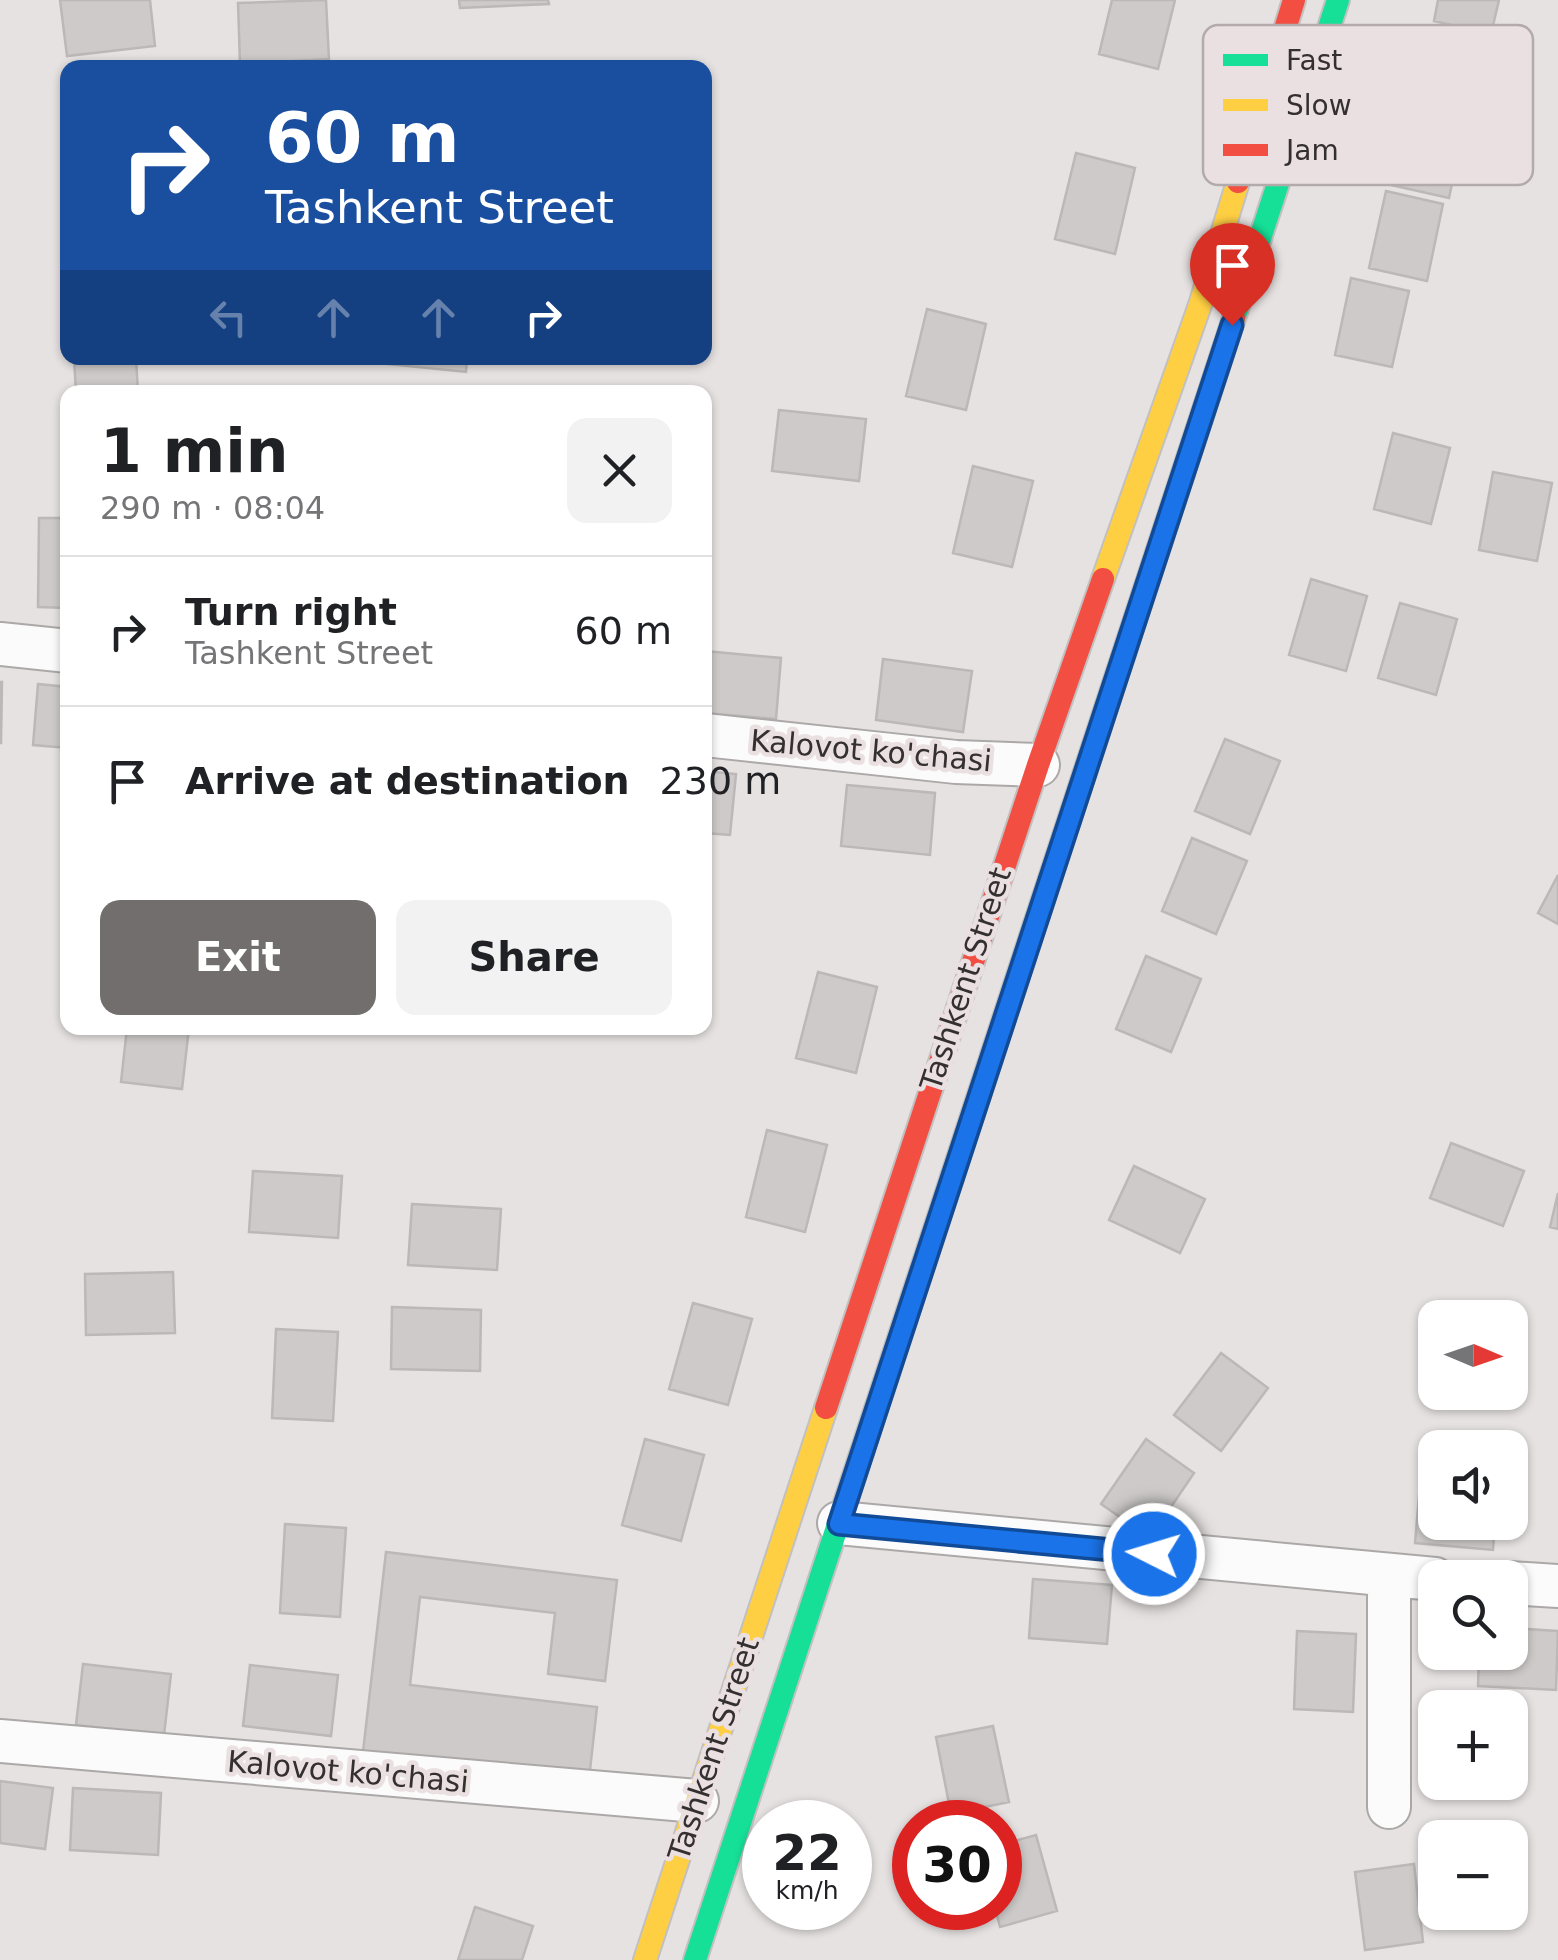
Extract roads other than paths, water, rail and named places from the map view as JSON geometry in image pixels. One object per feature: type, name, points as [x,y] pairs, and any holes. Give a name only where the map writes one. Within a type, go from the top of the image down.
[{"type":"highway","name":"Tashkent Street","points":[[1286,25],[1294,0]]},
{"type":"highway","name":"Tashkent Street","points":[[1330,25],[1338,0]]},
{"type":"highway","name":"Tashkent Street","points":[[644,1960],[1038,765],[1200,305],[1237,185]]},
{"type":"highway","name":"Tashkent Street","points":[[695,1960],[1277,185]]},
{"type":"street","points":[[0,644],[60,649]]},
{"type":"street","name":"Kalovot ko'chasi","points":[[712,736],[956,762],[1038,765]]},
{"type":"street","points":[[839,1524],[1418,1578]]},
{"type":"street","points":[[1389,1576],[1389,1808]]},
{"type":"street","points":[[1528,1584],[1558,1586]]},
{"type":"street","name":"Kalovot ko'chasi","points":[[0,1741],[697,1801]]}]
